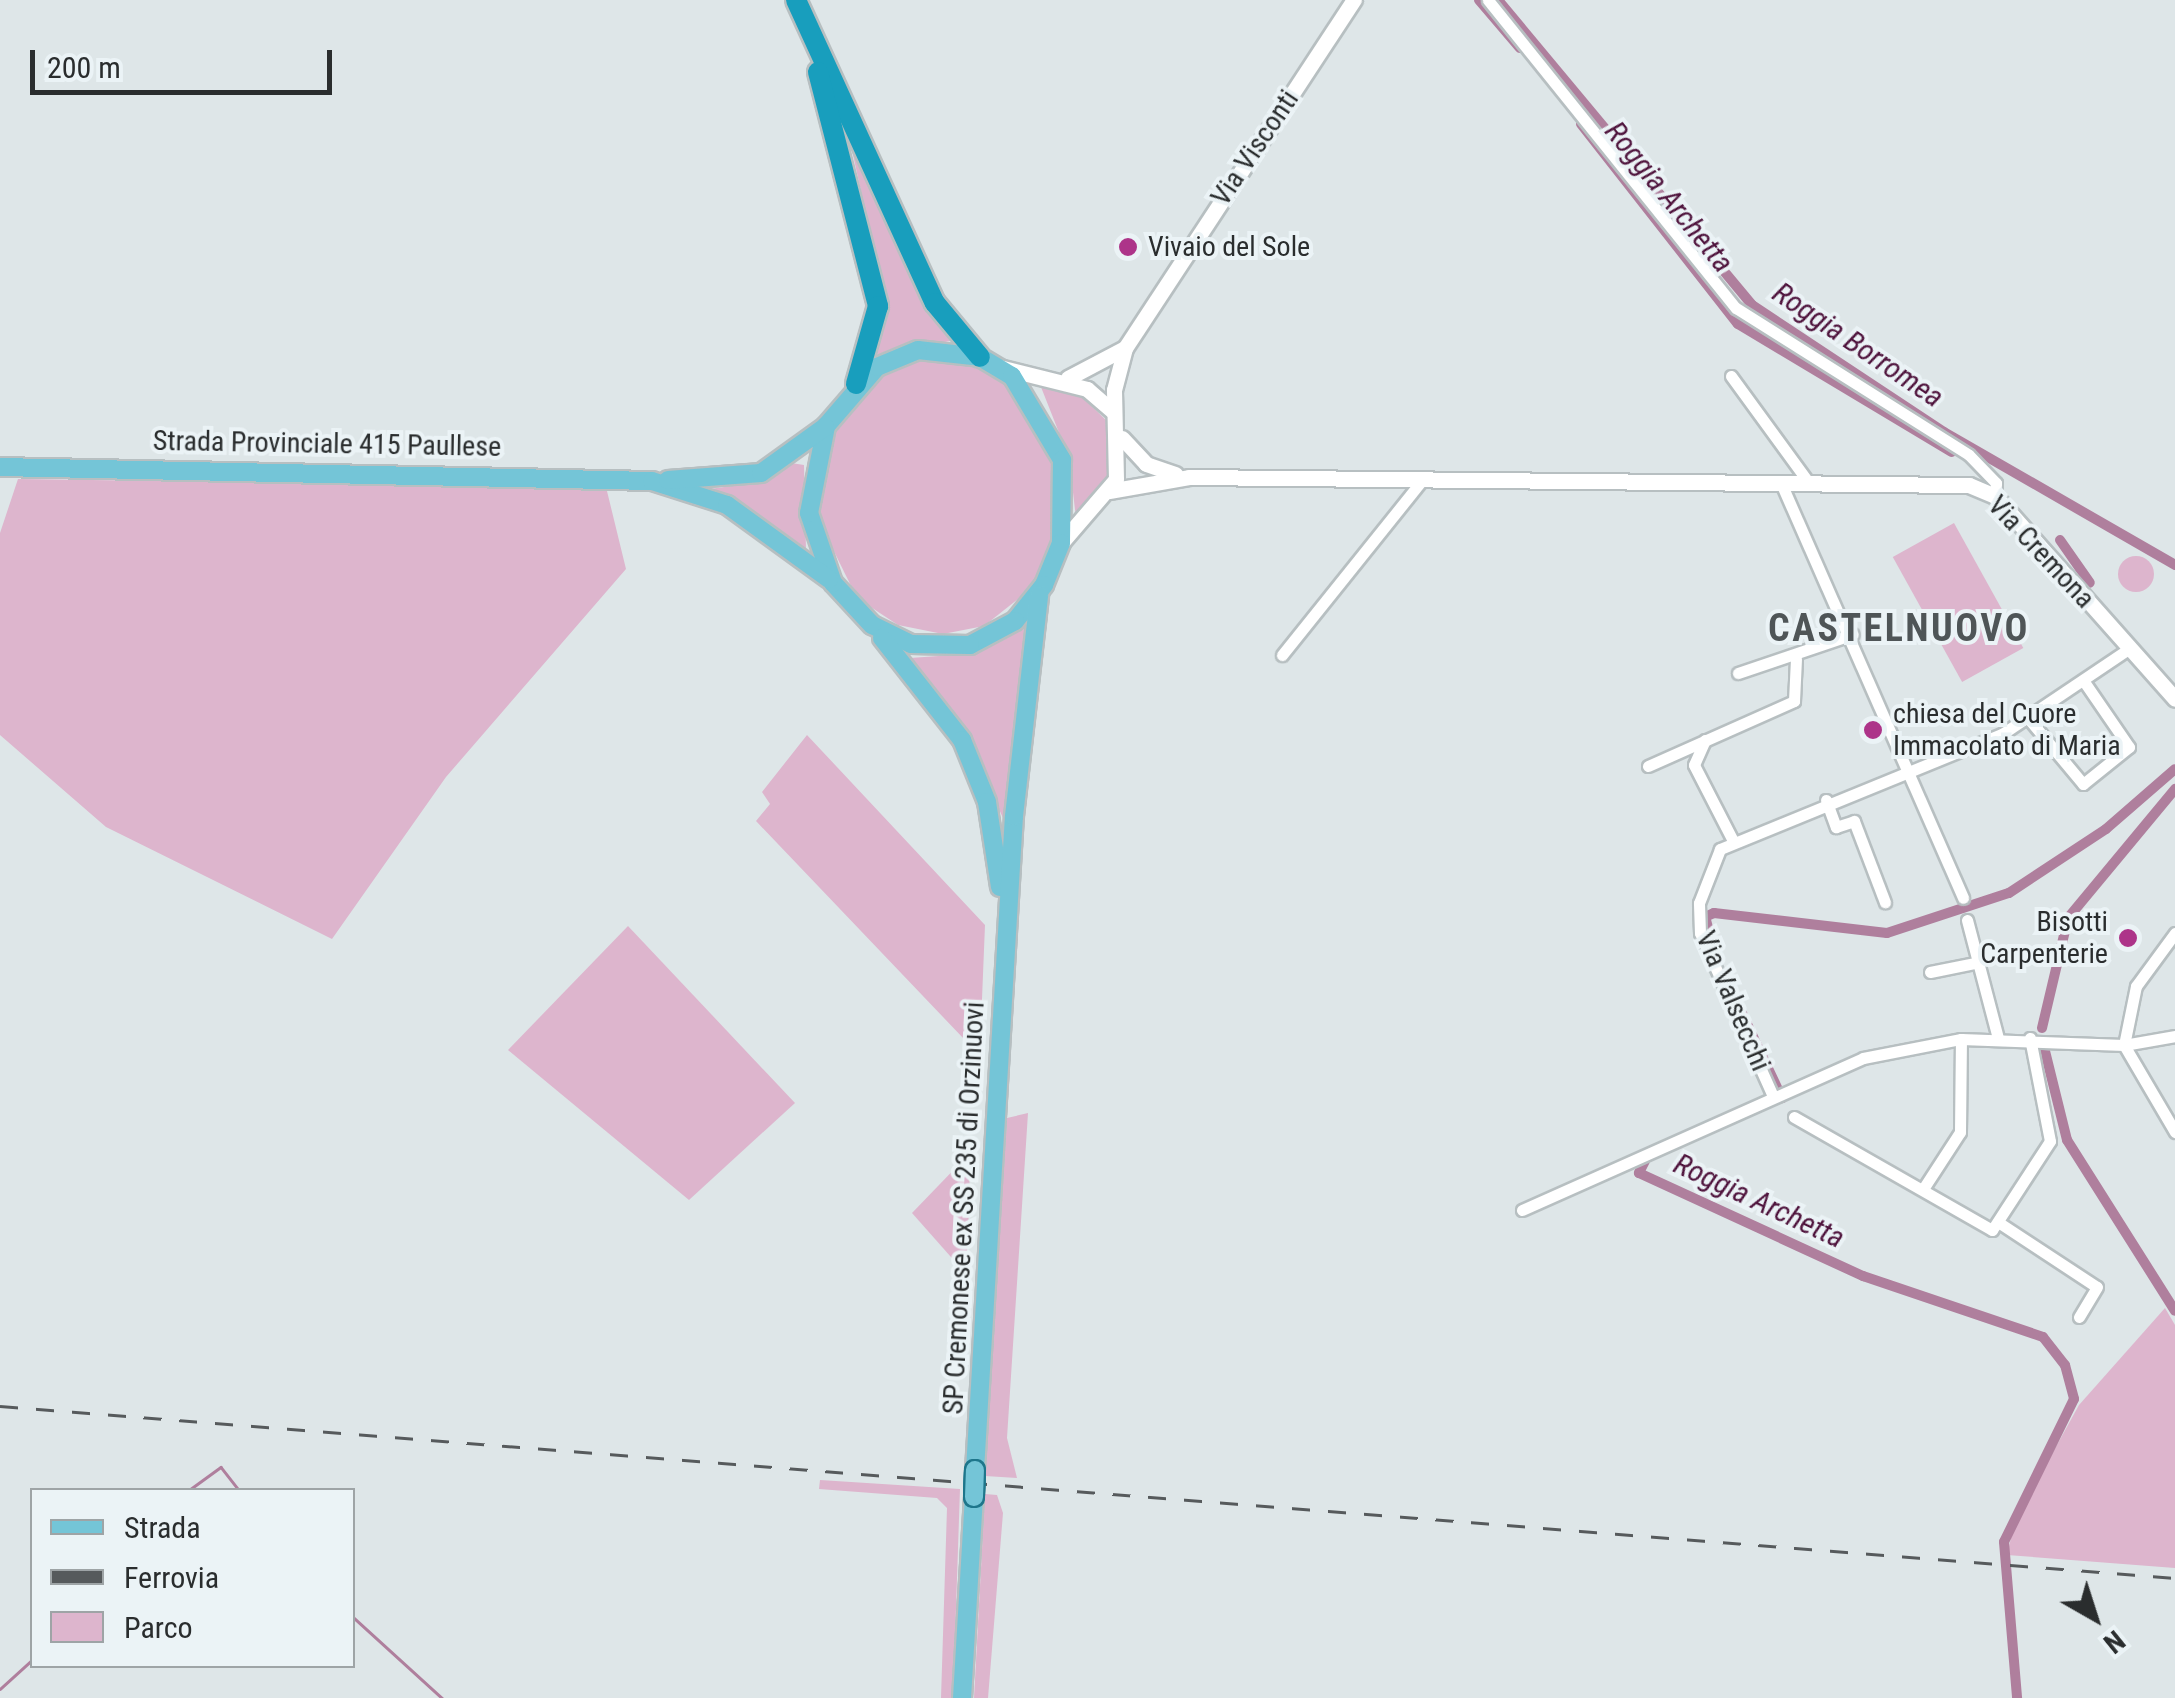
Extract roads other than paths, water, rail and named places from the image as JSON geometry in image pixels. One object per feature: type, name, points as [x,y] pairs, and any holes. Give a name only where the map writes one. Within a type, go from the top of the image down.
[{"type":"highway","points":[[793,0],[936,303],[990,362]]},
{"type":"highway","points":[[793,0],[847,160],[878,306],[856,384]]},
{"type":"main road","points":[[918,350],[990,362],[1051,429],[1066,493],[1061,543],[1038,595],[1006,949],[998,849],[976,774],[950,715],[833,582],[809,513],[826,426],[856,384],[918,350]]},
{"type":"main road","name":"Strada Provinciale 415 Paullese","points":[[0,467],[652,481],[761,473],[826,426]]},
{"type":"main road","name":"Strada Provinciale 415 Paullese","points":[[652,481],[756,521],[833,582]]},
{"type":"main road","points":[[872,625],[911,644],[970,645],[1002,632],[1038,595]]},
{"type":"main road","name":"SP Cremonese ex SS 235 di Orzinuovi","points":[[962,1698],[1006,949]]},
{"type":"street","name":"Via Visconti","points":[[1125,348],[1354,0]]},
{"type":"street","points":[[1488,0],[1736,308],[1969,455],[1996,483],[1995,496]]},
{"type":"street","points":[[1047,378],[1089,375],[1125,348]]},
{"type":"street","points":[[1061,543],[1110,491],[1120,434],[1113,412],[1125,348]]},
{"type":"street","points":[[990,362],[1087,389],[1113,412]]},
{"type":"street","points":[[1731,376],[1809,484]]},
{"type":"street","name":"Via Cremona","points":[[1120,434],[1146,464],[1189,477]]},
{"type":"street","name":"Via Cremona","points":[[1110,491],[1189,477],[1969,486],[1995,496],[2175,699]]},
{"type":"street","points":[[1282,656],[1422,480]]},
{"type":"street","points":[[1781,483],[1853,634],[1964,898]]},
{"type":"street","points":[[1738,673],[1796,659],[1853,634]]},
{"type":"street","points":[[1705,740],[1694,765],[1732,838],[2028,718],[2130,648]]},
{"type":"street","points":[[1648,766],[1794,701],[1796,659]]},
{"type":"street","points":[[2028,718],[2077,785],[2106,768],[2129,743],[2083,680]]},
{"type":"street","points":[[1826,800],[1836,828],[1854,821],[1885,902]]},
{"type":"street","name":"Via Valsecchi","points":[[1732,838],[1713,860],[1700,933],[1779,1091]]},
{"type":"street","points":[[1968,920],[1998,1038]]},
{"type":"street","points":[[2175,933],[2136,986],[2124,1046],[2175,1132]]},
{"type":"street","points":[[1930,972],[1980,962]]},
{"type":"street","points":[[1522,1210],[1779,1091],[1863,1058],[1961,1039],[2030,1038],[2124,1046],[2175,1036]]},
{"type":"street","points":[[1794,1117],[1992,1230],[2050,1140],[2030,1038]]},
{"type":"street","points":[[1923,1189],[1960,1132],[1961,1039]]},
{"type":"street","points":[[1998,1222],[2098,1287],[2078,1317]]},
{"type":"waterway","name":"Roggia Archetta","points":[[1479,0],[1520,48]]},
{"type":"waterway","name":"Roggia Borromea","points":[[1498,0],[1752,305],[1944,432],[2175,565]]},
{"type":"waterway","name":"Roggia Archetta","points":[[1581,124],[1738,324],[1952,452]]},
{"type":"waterway","name":"Roggia Archetta","points":[[2060,540],[2090,583]]},
{"type":"waterway","name":"Roggia Archetta","points":[[1714,950],[1705,917],[1714,913],[1887,933],[2009,893],[2106,829],[2175,769]]},
{"type":"waterway","name":"Roggia Borromea","points":[[2042,1028],[2068,918],[2175,789]]},
{"type":"waterway","name":"Roggia Archetta","points":[[1739,1007],[1782,1098]]},
{"type":"waterway","name":"Roggia Borromea","points":[[2043,1043],[2067,1140],[2175,1311]]},
{"type":"waterway","name":"Roggia Archetta","points":[[1647,1157],[1639,1173],[1863,1276],[2043,1337],[2065,1365],[2074,1399],[2004,1542],[2017,1698]]},
{"type":"waterway","points":[[192,1488],[221,1467],[237,1488]]},
{"type":"waterway","points":[[355,1619],[442,1698]]},
{"type":"waterway","points":[[0,1689],[30,1662]]},
{"type":"railway","points":[[0,1406],[2175,1578]]},
{"type":"place","name":"Vivaio del Sole","points":[[1128,247]]},
{"type":"place","name":"chiesa del Cuore Immacolato di Maria","points":[[1873,730]]},
{"type":"place","name":"Bisotti Carpenterie","points":[[2128,938]]},
{"type":"district","name":"CASTELNUOVO","points":[[1899,629]]}]
